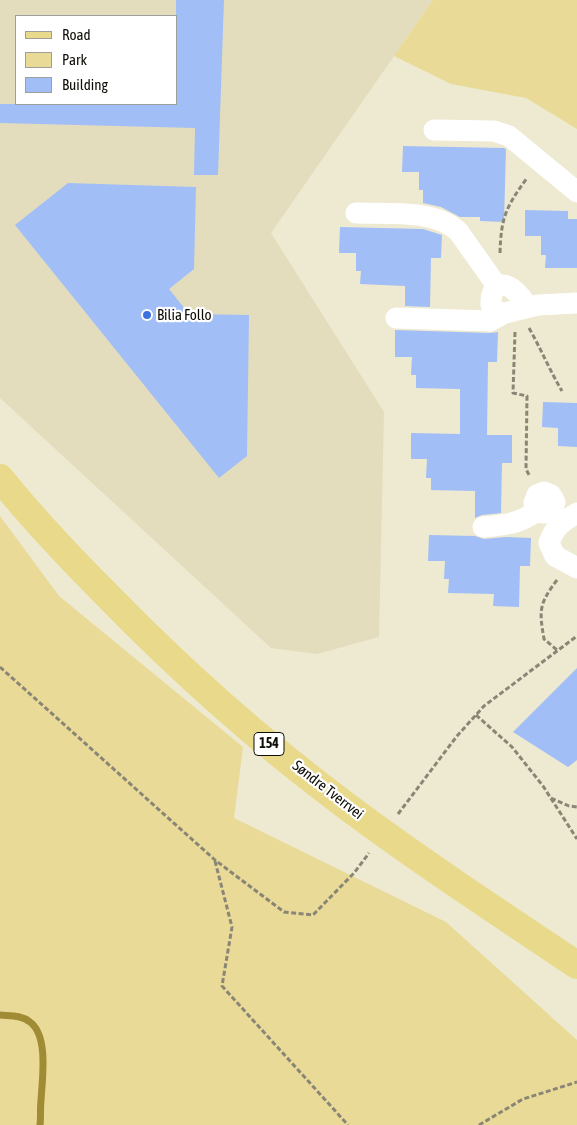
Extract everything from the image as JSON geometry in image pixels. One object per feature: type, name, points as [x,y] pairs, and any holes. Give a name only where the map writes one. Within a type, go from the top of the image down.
[{"type":"main road","name":"Søndre Tverrvei","points":[[0,478],[81,569],[138,627],[207,692],[344,804],[436,871],[577,965]]},
{"type":"street","points":[[434,130],[494,131],[509,136],[577,192]]},
{"type":"street","points":[[356,213],[423,216],[451,224],[500,286],[508,286],[521,296],[517,310]]},
{"type":"street","points":[[396,318],[490,321],[517,310],[562,303],[577,303]]},
{"type":"street","points":[[484,527],[503,526],[521,521],[545,508],[577,511]]},
{"type":"street","points":[[573,566],[555,556],[549,543],[555,529],[577,511]]},
{"type":"path","points":[[500,286],[500,251],[503,217],[511,200],[540,160]]},
{"type":"path","points":[[517,310],[539,346],[550,371],[562,391]]},
{"type":"path","points":[[517,310],[513,394],[527,396],[526,469],[531,479]]},
{"type":"path","points":[[557,650],[544,639],[540,619],[544,598],[573,566]]},
{"type":"path","points":[[394,820],[456,736],[476,714],[577,636]]},
{"type":"path","points":[[0,667],[215,860],[284,912],[313,915],[354,873],[371,850]]},
{"type":"path","points":[[476,714],[512,747],[550,798],[577,839]]},
{"type":"path","points":[[550,798],[569,806],[577,806]]},
{"type":"path","points":[[215,860],[232,927],[222,986],[348,1125]]},
{"type":"path","points":[[480,1125],[523,1098],[577,1082]]},
{"type":"shaded area","points":[[0,0],[433,0],[271,233],[384,412],[379,637],[317,654],[271,648],[0,398]]},
{"type":"green space","points":[[433,0],[577,0],[577,129],[526,98],[451,84],[394,56]]},
{"type":"green space","points":[[0,516],[59,596],[243,747],[234,818],[446,922],[577,1040],[577,1125],[0,1125]]},
{"type":"building","points":[[176,0],[224,0],[218,175],[194,175],[195,128],[0,123],[0,104],[178,105],[178,15],[176,15]]},
{"type":"building","points":[[403,146],[506,149],[504,222],[480,221],[480,217],[460,217],[441,207],[423,203],[423,190],[419,190],[419,172],[402,172]]},
{"type":"building","points":[[68,183],[196,187],[194,269],[169,289],[189,314],[249,315],[247,456],[219,478],[15,225]]},
{"type":"building","points":[[525,210],[568,211],[568,219],[577,219],[577,268],[545,268],[546,255],[541,255],[541,236],[525,236]]},
{"type":"building","points":[[340,227],[423,229],[442,235],[441,258],[431,258],[430,307],[405,306],[405,286],[360,284],[361,271],[356,271],[356,253],[339,253]]},
{"type":"building","points":[[395,330],[498,332],[497,362],[488,362],[487,435],[512,435],[512,463],[502,463],[501,513],[482,515],[475,518],[475,491],[431,490],[431,478],[426,478],[427,459],[411,459],[411,433],[460,434],[460,389],[416,388],[416,375],[411,375],[412,357],[395,357]]},
{"type":"building","points":[[543,402],[577,403],[577,447],[558,446],[558,428],[542,427]]},
{"type":"building","points":[[429,535],[475,536],[484,539],[506,537],[531,538],[530,566],[520,566],[519,607],[493,606],[494,594],[448,593],[449,579],[444,579],[445,561],[428,561]]},
{"type":"building","points":[[577,668],[577,760],[568,767],[513,732]]},
{"type":"waterway","points":[[0,1015],[16,1016],[27,1020],[36,1029],[40,1037],[43,1059],[40,1125]]},
{"type":"place","name":"Bilia Follo","points":[[147,315]]}]
